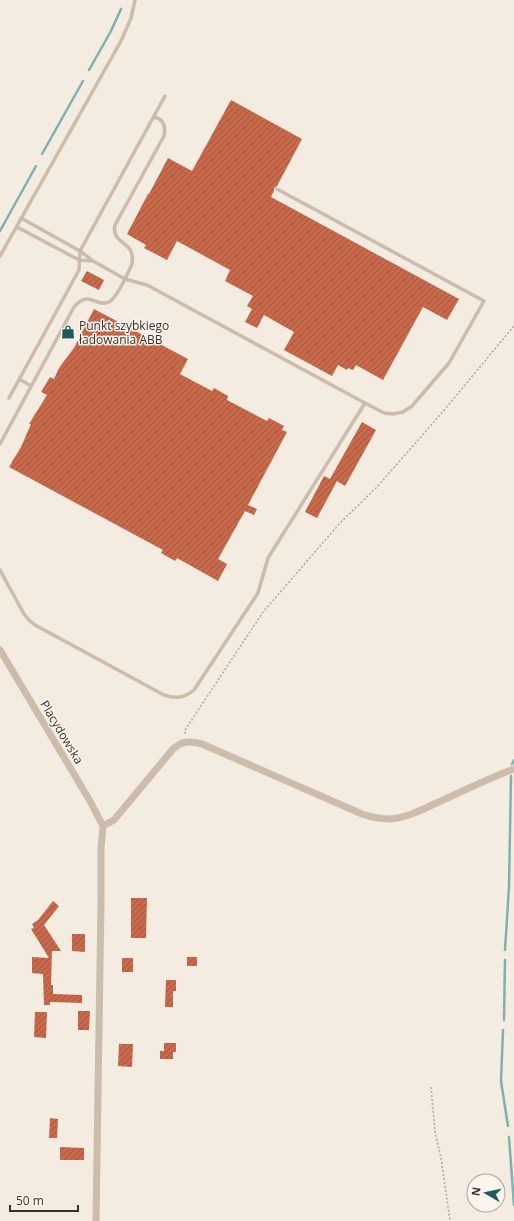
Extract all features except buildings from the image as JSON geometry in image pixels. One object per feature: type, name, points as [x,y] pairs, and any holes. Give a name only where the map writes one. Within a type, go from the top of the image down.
[{"type":"street","name":"Placydowska","points":[[0,650],[90,801],[103,826]]},
{"type":"street","points":[[96,1221],[101,848],[103,826],[114,820],[173,749],[178,744],[184,742],[195,742],[202,744],[362,814],[390,819],[418,811],[490,778],[514,769]]},
{"type":"lane","points":[[0,256],[127,30],[135,0]]},
{"type":"lane","points":[[9,398],[79,270],[80,251],[154,117],[164,96]]},
{"type":"lane","points":[[0,444],[74,307],[79,302],[87,299],[101,303],[108,303],[113,299],[125,279],[132,264],[132,252],[128,246],[116,237],[114,232],[115,225],[164,136],[165,130],[162,120],[154,117]]},
{"type":"lane","points":[[21,218],[80,251],[93,261],[125,279],[147,285],[384,413],[393,414],[403,412],[412,406],[449,363],[484,301],[278,189]]},
{"type":"lane","points":[[17,227],[79,260],[93,261]]},
{"type":"lane","points":[[19,379],[31,386]]},
{"type":"lane","points":[[0,570],[24,614],[28,620],[35,625],[164,695],[172,698],[187,696],[194,690],[258,593],[268,558],[365,403]]},
{"type":"path","points":[[184,742],[185,730],[263,612],[340,523],[377,487],[440,415],[514,326]]},
{"type":"path","points":[[431,1087],[435,1132],[441,1158],[450,1221]]},
{"type":"waterway","points":[[89,70],[111,31],[121,9]]},
{"type":"waterway","points":[[42,154],[83,81]]},
{"type":"waterway","points":[[0,231],[36,166]]},
{"type":"waterway","points":[[512,764],[514,760]]},
{"type":"waterway","points":[[505,950],[509,887],[511,776]]},
{"type":"waterway","points":[[504,1020],[505,960]]},
{"type":"waterway","points":[[503,1030],[501,1081],[508,1126]]},
{"type":"waterway","points":[[509,1137],[514,1205]]},
{"type":"place","name":"Punkt szybkiego ładowania ABB","points":[[68,332]]}]
